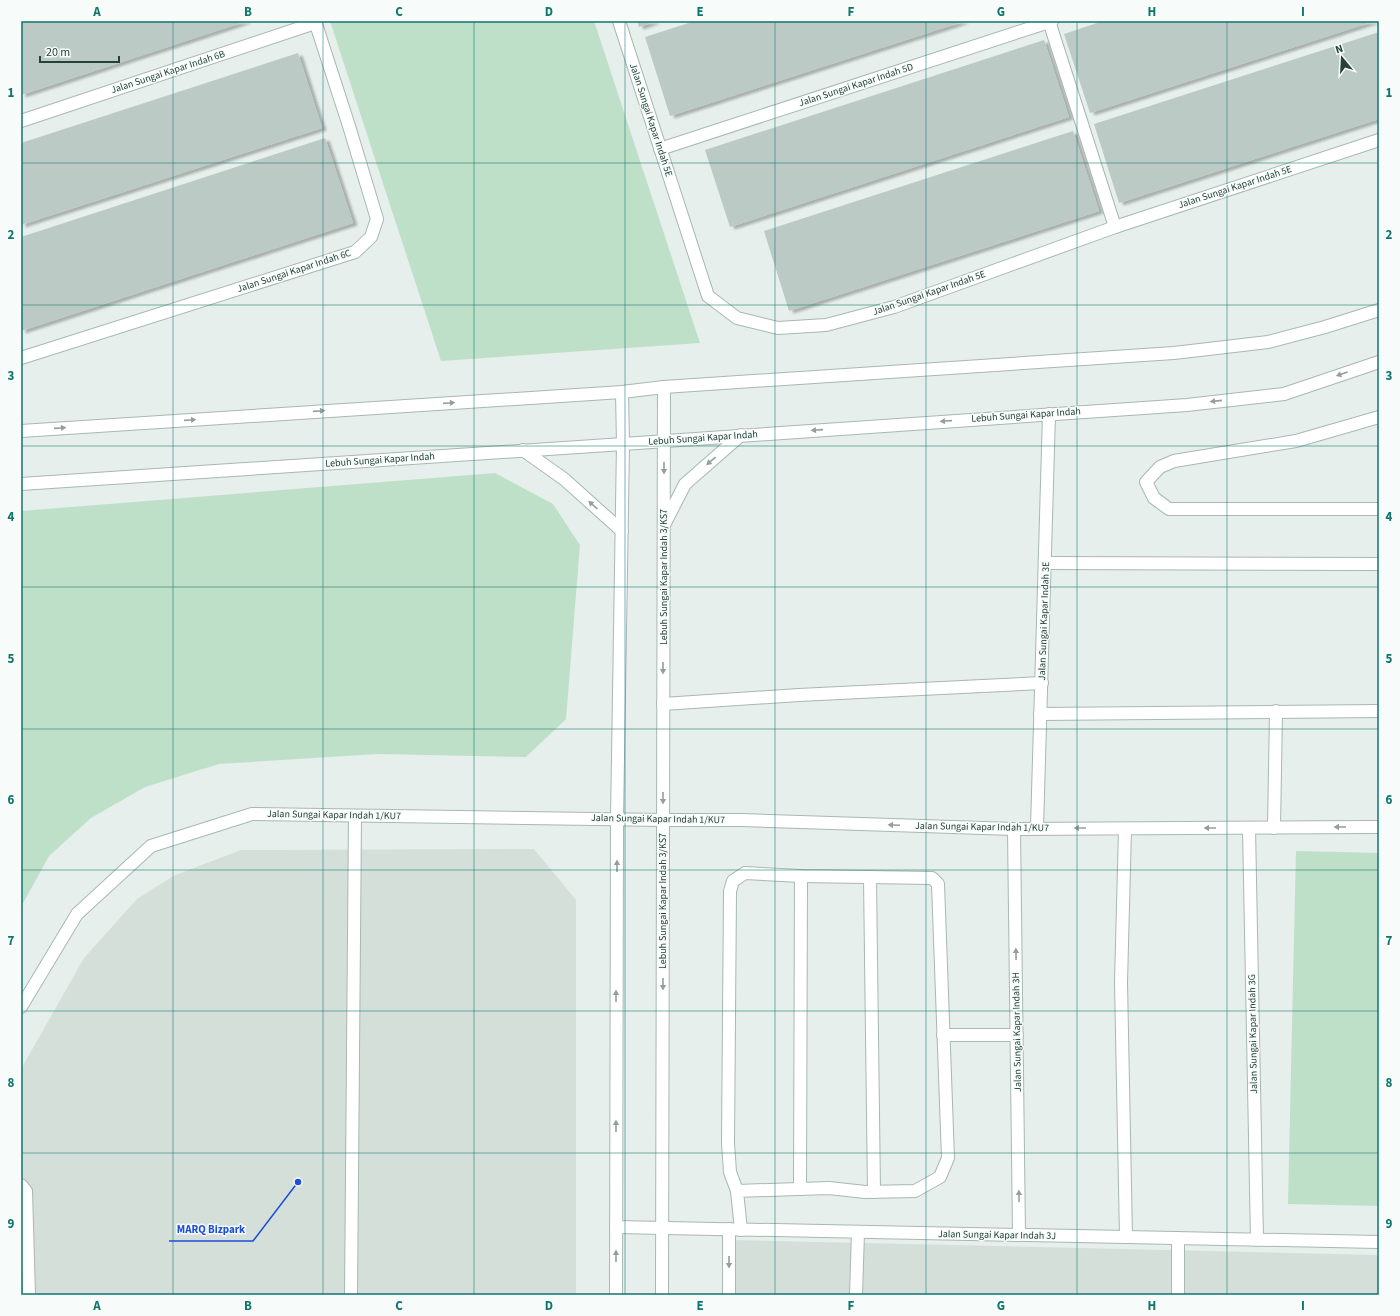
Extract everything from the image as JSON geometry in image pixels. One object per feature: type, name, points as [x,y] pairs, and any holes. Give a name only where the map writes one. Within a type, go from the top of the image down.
[{"type":"street","name":"Jalan Sungai Kapar Indah 5E","points":[[619,21],[708,296],[737,318],[778,328],[826,325],[894,307],[1115,227],[1379,140]]},
{"type":"street","name":"Jalan Sungai Kapar Indah 5D","points":[[660,148],[1050,21]]},
{"type":"street","points":[[1050,21],[1115,227]]},
{"type":"street","name":"Jalan Sungai Kapar Indah 6B","points":[[21,121],[315,22]]},
{"type":"street","name":"Jalan Sungai Kapar Indah 6C","points":[[21,358],[355,252],[371,237],[377,219],[349,126],[315,22]]},
{"type":"street","points":[[21,431],[622,392],[664,387],[1174,353],[1268,342],[1325,327],[1379,310]]},
{"type":"street","name":"Lebuh Sungai Kapar Indah","points":[[21,484],[1187,405],[1284,394],[1379,362]]},
{"type":"street","name":"Lebuh Sungai Kapar Indah 3/KS7","points":[[662,1295],[664,387]]},
{"type":"street","points":[[616,1295],[617,819],[622,531],[622,392]]},
{"type":"street","name":"Jalan Sungai Kapar Indah 3E","points":[[1037,828],[1049,414]]},
{"type":"street","points":[[1379,417],[1296,441],[1174,461],[1160,467],[1146,482],[1154,498],[1169,509],[1379,509]]},
{"type":"street","points":[[664,525],[685,484],[741,435]]},
{"type":"street","points":[[523,450],[564,479],[622,531]]},
{"type":"street","points":[[1045,563],[1379,564]]},
{"type":"street","points":[[663,704],[1042,682]]},
{"type":"street","points":[[1274,828],[1276,711]]},
{"type":"street","points":[[1040,714],[1379,711]]},
{"type":"street","name":"Jalan Sungai Kapar Indah 1/KU7","points":[[21,1007],[77,914],[151,846],[252,814],[742,820],[1014,829],[1379,827]]},
{"type":"street","points":[[351,1295],[355,816]]},
{"type":"street","points":[[1125,828],[1121,982],[1126,1237]]},
{"type":"street","name":"Jalan Sungai Kapar Indah 3G","points":[[1249,828],[1257,1240]]},
{"type":"street","name":"Jalan Sungai Kapar Indah 3H","points":[[1014,829],[1019,1235]]},
{"type":"street","points":[[729,1295],[737,1191],[730,1172],[728,1144],[730,891],[733,881],[745,873],[801,876],[932,878],[938,884],[948,1158],[940,1177],[915,1191],[874,1192],[829,1188],[737,1191]]},
{"type":"street","points":[[800,1189],[801,876]]},
{"type":"street","points":[[870,877],[874,1192]]},
{"type":"street","points":[[943,1035],[1017,1035]]},
{"type":"street","points":[[21,1185],[26,1191],[29,1295]]},
{"type":"street","name":"Jalan Sungai Kapar Indah 3J","points":[[616,1227],[1379,1242]]},
{"type":"street","points":[[856,1295],[858,1232]]},
{"type":"street","points":[[1178,1238],[1178,1295]]},
{"type":"shaded area","points":[[534,849],[576,900],[576,1295],[21,1295],[21,1069],[84,958],[137,899],[173,876],[241,850]]},
{"type":"shaded area","points":[[735,1240],[1379,1255],[1379,1295],[735,1295]]},
{"type":"green space","points":[[330,21],[594,21],[700,343],[441,361]]},
{"type":"green space","points":[[495,473],[553,504],[580,545],[566,719],[526,757],[378,754],[219,764],[145,787],[91,818],[49,856],[21,907],[21,511]]},
{"type":"green space","points":[[1296,851],[1379,853],[1379,1206],[1288,1204]]},
{"type":"building","points":[[21,21],[247,21],[21,95]]},
{"type":"building","points":[[637,21],[656,21],[639,27]]},
{"type":"building","points":[[695,21],[965,21],[670,116],[645,37]]},
{"type":"building","points":[[1103,21],[1375,21],[1090,113],[1064,34]]},
{"type":"building","points":[[1379,32],[1379,119],[1119,203],[1094,124]]},
{"type":"building","points":[[1044,40],[1069,117],[730,227],[705,150]]},
{"type":"building","points":[[298,53],[322,128],[21,225],[21,143]]},
{"type":"building","points":[[1073,131],[1099,211],[789,311],[764,231]]},
{"type":"building","points":[[325,138],[353,223],[21,331],[21,237]]},
{"type":"place","name":"MARQ Bizpark","points":[[298,1182]]}]
